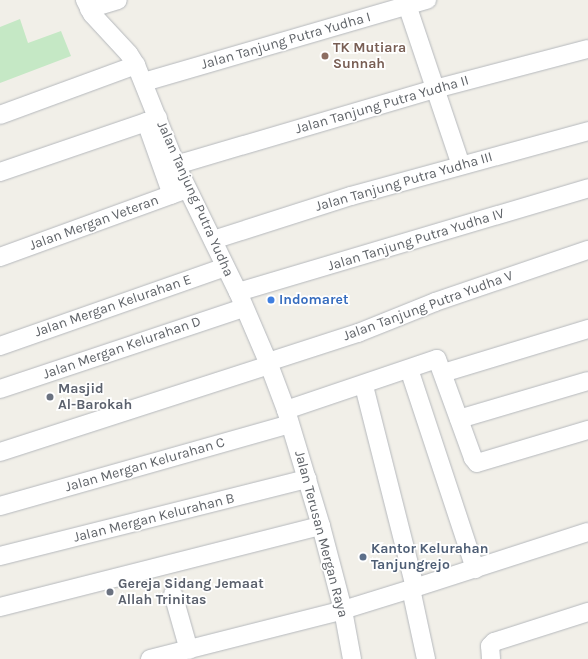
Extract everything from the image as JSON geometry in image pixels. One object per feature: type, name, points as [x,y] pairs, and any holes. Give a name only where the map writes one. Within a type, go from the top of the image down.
[{"type":"street","points":[[87,5],[118,0]]},
{"type":"street","name":"Jalan Tanjung Putra Yudha I","points":[[144,82],[427,0]]},
{"type":"street","name":"Jalan Tanjung Putra Yudha","points":[[87,5],[129,54],[136,65],[144,82],[152,120],[176,165],[180,192],[217,238],[225,267],[242,297],[288,417]]},
{"type":"street","points":[[407,5],[461,165]]},
{"type":"street","name":"Jalan Tanjung Putra Yudha II","points":[[176,165],[436,89],[588,49]]},
{"type":"street","points":[[0,115],[136,65]]},
{"type":"street","points":[[0,172],[152,120],[180,192]]},
{"type":"street","name":"Jalan Tanjung Putra Yudha III","points":[[217,238],[351,196],[588,131]]},
{"type":"street","name":"Jalan Tanjung Putra Yudha IV","points":[[242,297],[588,188]]},
{"type":"street","name":"Jalan Mergan Veteran","points":[[0,257],[180,192]]},
{"type":"street","name":"Jalan Tanjung Putra Yudha V","points":[[0,452],[268,364],[358,333],[442,300],[588,250]]},
{"type":"street","name":"Jalan Mergan Kelurahan E","points":[[0,346],[225,267]]},
{"type":"street","name":"Jalan Mergan Kelurahan D","points":[[0,389],[242,297]]},
{"type":"street","points":[[588,329],[443,372],[473,458],[480,463],[588,430]]},
{"type":"street","name":"Jalan Mergan Kelurahan C","points":[[0,506],[288,417],[364,386],[437,359],[443,372]]},
{"type":"street","points":[[409,369],[475,569]]},
{"type":"street","points":[[460,419],[588,381]]},
{"type":"street","points":[[364,386],[413,588],[426,659]]},
{"type":"street","name":"Jalan Terusan Mergan Raya","points":[[288,417],[321,526],[343,610],[352,659]]},
{"type":"street","name":"Jalan Mergan Kelurahan B","points":[[0,556],[307,479]]},
{"type":"street","points":[[0,607],[321,526]]},
{"type":"street","points":[[150,659],[343,610],[588,532]]},
{"type":"street","points":[[173,594],[189,650]]},
{"type":"street","points":[[492,659],[490,646],[494,642],[588,612]]},
{"type":"green space","points":[[20,19],[28,43],[61,31],[71,56],[0,83],[0,27]]},
{"type":"place","name":"TK Mutiara Sunnah","points":[[325,56]]},
{"type":"place","name":"Indomaret","points":[[271,300]]},
{"type":"place","name":"Masjid Al-Barokah","points":[[50,397]]},
{"type":"place","name":"Kantor Kelurahan Tanjungrejo","points":[[363,557]]},
{"type":"place","name":"Gereja Sidang Jemaat Allah Trinitas","points":[[110,592]]}]
